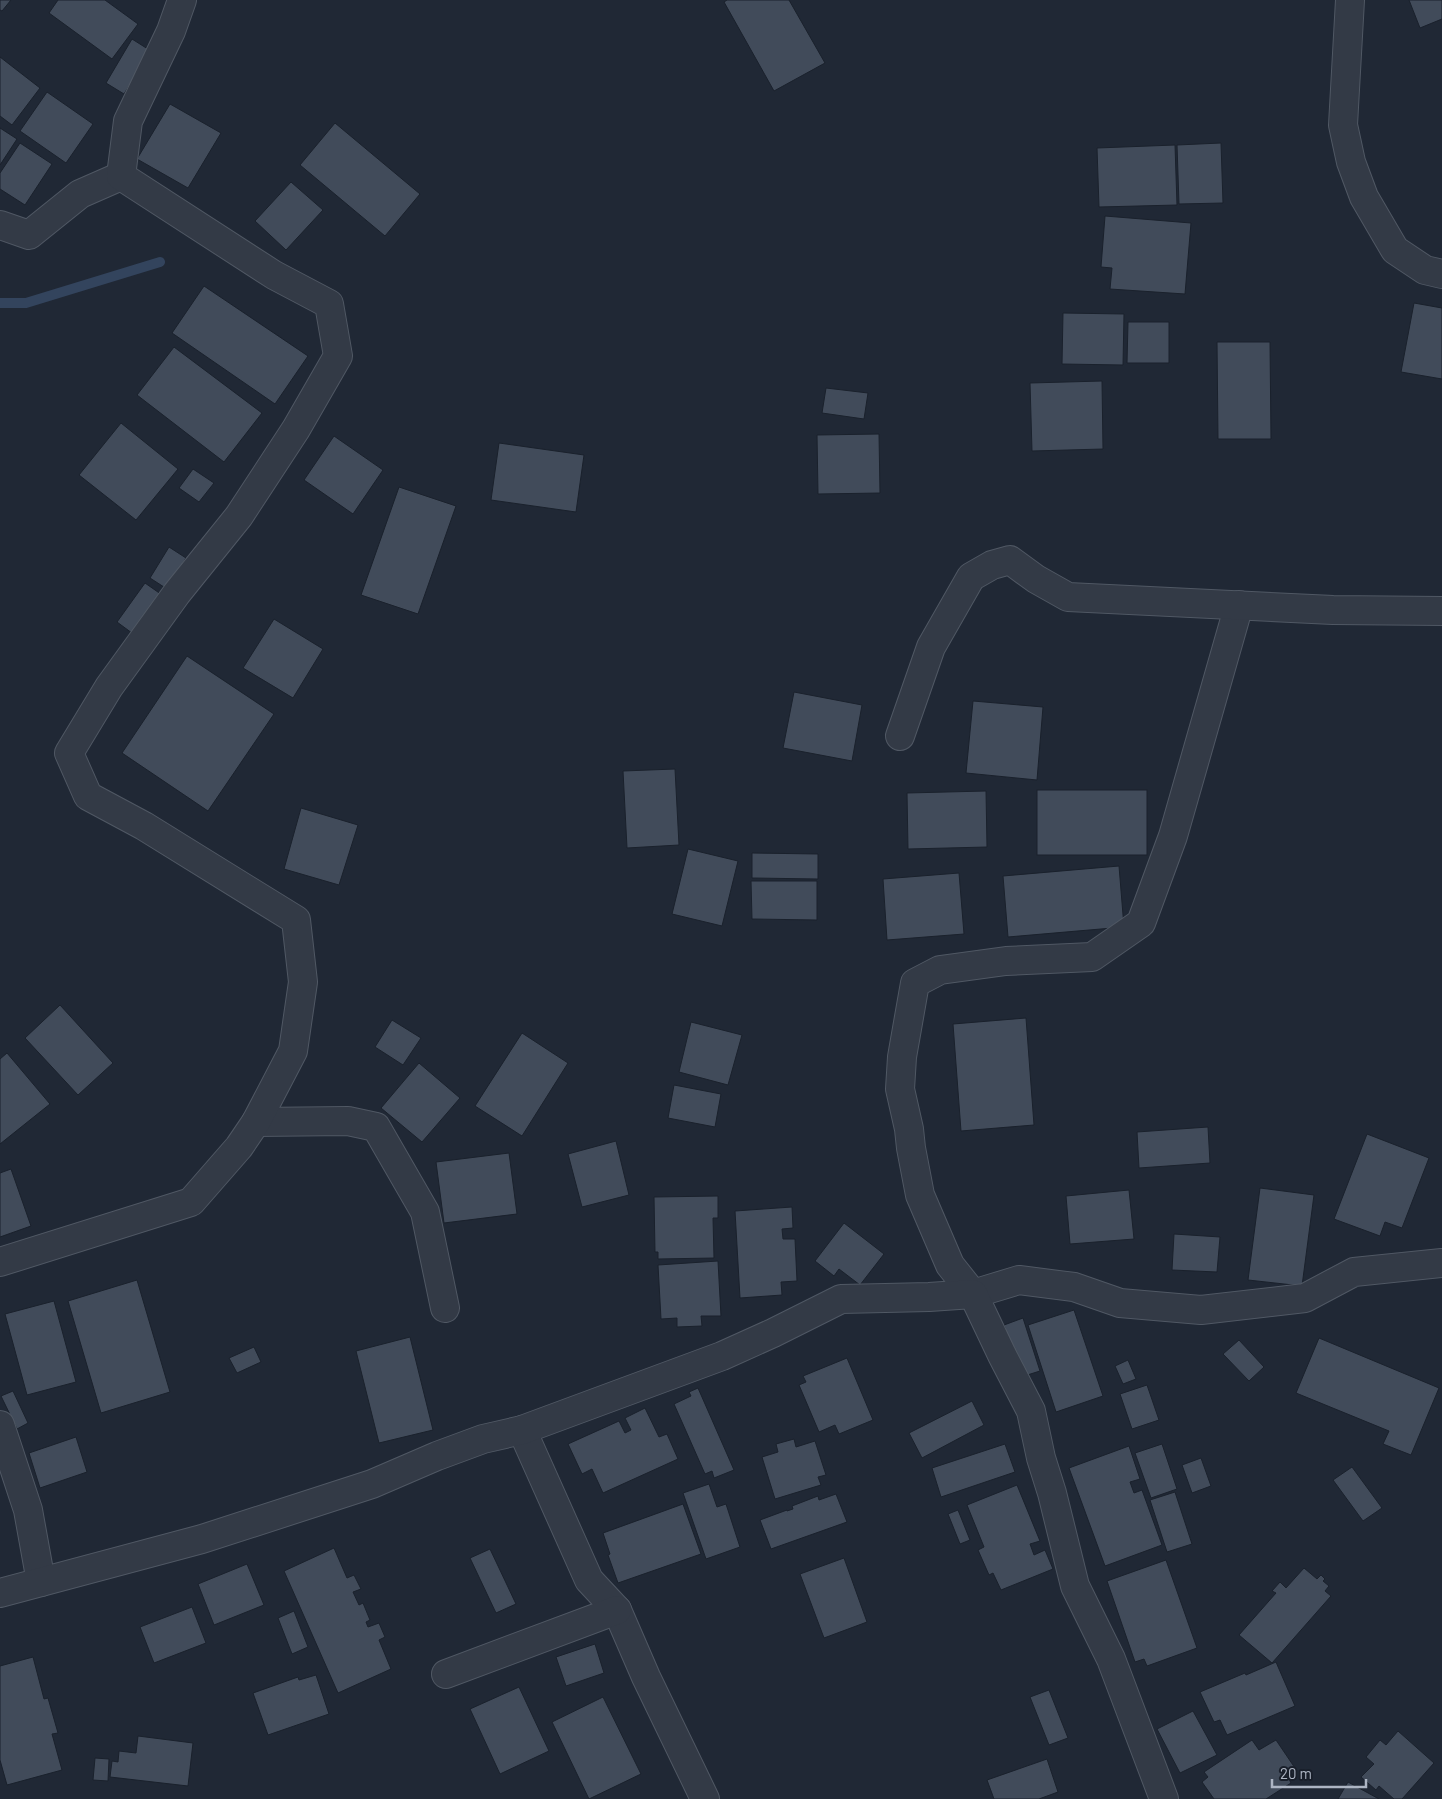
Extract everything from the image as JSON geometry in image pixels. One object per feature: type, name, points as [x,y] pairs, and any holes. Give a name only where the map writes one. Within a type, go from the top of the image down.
[{"type":"street","points":[[121,176],[128,121],[171,31],[182,0]]},
{"type":"street","points":[[1350,0],[1343,124],[1351,162],[1364,197],[1395,250],[1425,270],[1442,274]]},
{"type":"street","points":[[0,225],[29,235],[80,194],[121,176]]},
{"type":"street","points":[[0,1262],[191,1202],[239,1147],[256,1122],[293,1051],[303,982],[296,920],[144,826],[88,796],[69,754],[114,680],[177,593],[239,516],[296,429],[338,356],[329,304],[274,275],[121,176]]},
{"type":"street","points":[[900,736],[931,647],[970,578],[992,564],[1010,560],[1068,597],[1333,610],[1442,611]]},
{"type":"street","points":[[1164,1799],[1111,1659],[1076,1586],[1041,1458],[1031,1412],[973,1294],[950,1265],[920,1195],[900,1089],[902,1057],[915,983],[940,970],[1006,962],[1092,957],[1141,923],[1172,836],[1239,606]]},
{"type":"street","points":[[256,1122],[348,1121],[376,1127],[425,1212],[444,1308]]},
{"type":"street","points":[[0,1593],[202,1539],[372,1484],[437,1456],[483,1439],[522,1430],[722,1356],[773,1333],[841,1298],[929,1297],[973,1294],[1019,1280],[1074,1287],[1120,1303],[1201,1310],[1305,1298],[1354,1272],[1442,1263]]},
{"type":"street","points":[[0,1426],[28,1510],[41,1582]]},
{"type":"street","points":[[522,1430],[589,1580],[617,1610],[646,1677],[705,1799]]},
{"type":"street","points":[[446,1674],[617,1610]]},
{"type":"building","points":[[0,0],[11,0],[2,11],[0,10]]},
{"type":"building","points":[[58,0],[105,0],[138,24],[112,59],[49,13]]},
{"type":"building","points":[[727,0],[789,0],[825,63],[774,91],[724,2]]},
{"type":"building","points":[[1409,0],[1442,0],[1442,19],[1420,28]]},
{"type":"building","points":[[132,39],[151,51],[124,94],[106,83]]},
{"type":"building","points":[[0,57],[40,88],[12,125],[0,116]]},
{"type":"building","points":[[47,92],[93,124],[66,163],[20,131]]},
{"type":"building","points":[[170,104],[221,133],[188,188],[137,159]]},
{"type":"building","points":[[335,123],[420,194],[385,236],[300,165]]},
{"type":"building","points":[[0,128],[17,139],[0,165]]},
{"type":"building","points":[[20,143],[52,164],[25,205],[0,189],[0,173]]},
{"type":"building","points":[[1221,143],[1223,203],[1179,204],[1177,145]]},
{"type":"building","points":[[1175,145],[1177,205],[1099,207],[1097,148]]},
{"type":"building","points":[[291,182],[323,210],[286,250],[255,221]]},
{"type":"building","points":[[1105,216],[1191,223],[1185,294],[1110,289],[1112,268],[1101,267]]},
{"type":"building","points":[[204,286],[308,356],[275,404],[172,333]]},
{"type":"building","points":[[1414,303],[1442,308],[1442,379],[1401,372]]},
{"type":"building","points":[[1063,313],[1124,314],[1123,365],[1062,364]]},
{"type":"building","points":[[1128,322],[1169,322],[1169,363],[1127,363]]},
{"type":"building","points":[[1217,342],[1270,342],[1271,439],[1218,439]]},
{"type":"building","points":[[174,347],[262,413],[224,462],[137,395]]},
{"type":"building","points":[[1102,381],[1103,449],[1032,451],[1030,383]]},
{"type":"building","points":[[826,388],[868,393],[864,419],[822,413]]},
{"type":"building","points":[[121,423],[178,469],[136,520],[79,475]]},
{"type":"building","points":[[879,434],[880,493],[818,494],[817,435]]},
{"type":"building","points":[[334,436],[383,470],[353,514],[304,480]]},
{"type":"building","points":[[499,443],[584,455],[576,512],[491,500]]},
{"type":"building","points":[[193,469],[214,483],[199,502],[179,488]]},
{"type":"building","points":[[399,487],[456,506],[418,614],[361,595]]},
{"type":"building","points":[[169,547],[186,558],[167,589],[150,578]]},
{"type":"building","points":[[145,583],[165,597],[136,636],[117,622]]},
{"type":"building","points":[[274,619],[323,649],[293,698],[243,668]]},
{"type":"building","points":[[187,656],[274,714],[208,811],[122,753]]},
{"type":"building","points":[[794,692],[862,705],[852,761],[783,748]]},
{"type":"building","points":[[973,701],[1043,707],[1037,780],[966,773]]},
{"type":"building","points":[[675,769],[679,845],[627,848],[623,771]]},
{"type":"building","points":[[1037,790],[1147,790],[1147,855],[1037,855]]},
{"type":"building","points":[[986,791],[987,847],[908,849],[907,793]]},
{"type":"building","points":[[301,808],[358,825],[339,885],[284,869]]},
{"type":"building","points":[[688,849],[738,861],[722,926],[672,914]]},
{"type":"building","points":[[752,853],[818,854],[818,879],[752,878]]},
{"type":"building","points":[[1119,866],[1124,927],[1008,937],[1003,876]]},
{"type":"building","points":[[959,873],[964,934],[887,940],[883,879]]},
{"type":"building","points":[[751,881],[817,881],[817,920],[752,919]]},
{"type":"building","points":[[60,1005],[113,1063],[78,1095],[25,1038]]},
{"type":"building","points":[[1026,1018],[1034,1125],[961,1131],[953,1024]]},
{"type":"building","points":[[392,1020],[421,1038],[403,1065],[375,1047]]},
{"type":"building","points":[[691,1022],[742,1035],[728,1085],[679,1072]]},
{"type":"building","points":[[522,1033],[568,1063],[522,1136],[475,1106]]},
{"type":"building","points":[[7,1053],[50,1104],[0,1144],[0,1059]]},
{"type":"building","points":[[419,1063],[460,1098],[422,1142],[381,1108]]},
{"type":"building","points":[[674,1085],[721,1094],[715,1127],[668,1118]]},
{"type":"building","points":[[1208,1127],[1210,1163],[1139,1168],[1137,1132]]},
{"type":"building","points":[[1367,1134],[1429,1158],[1402,1228],[1385,1222],[1380,1236],[1334,1219]]},
{"type":"building","points":[[616,1141],[629,1195],[582,1207],[568,1154]]},
{"type":"building","points":[[509,1153],[517,1214],[444,1223],[436,1162]]},
{"type":"building","points":[[11,1169],[31,1226],[0,1237],[0,1173]]},
{"type":"building","points":[[1260,1188],[1314,1195],[1302,1286],[1248,1280]]},
{"type":"building","points":[[1129,1190],[1134,1239],[1070,1244],[1066,1196]]},
{"type":"building","points":[[718,1196],[718,1218],[713,1218],[714,1258],[658,1259],[658,1252],[655,1252],[654,1197]]},
{"type":"building","points":[[792,1207],[793,1228],[782,1229],[783,1239],[795,1239],[797,1281],[781,1282],[782,1295],[740,1298],[735,1211]]},
{"type":"building","points":[[844,1223],[884,1254],[860,1285],[839,1269],[834,1276],[815,1261]]},
{"type":"building","points":[[1174,1234],[1220,1237],[1217,1272],[1172,1270]]},
{"type":"building","points":[[718,1261],[721,1316],[701,1316],[702,1326],[677,1327],[677,1318],[661,1319],[658,1265]]},
{"type":"building","points":[[137,1280],[170,1392],[101,1413],[68,1301]]},
{"type":"building","points":[[54,1301],[76,1382],[27,1395],[5,1314]]},
{"type":"building","points":[[1074,1310],[1103,1396],[1056,1412],[1028,1325]]},
{"type":"building","points":[[1023,1318],[1040,1371],[1021,1377],[1004,1325]]},
{"type":"building","points":[[410,1337],[433,1430],[379,1443],[356,1351]]},
{"type":"building","points":[[1319,1338],[1439,1388],[1411,1455],[1383,1444],[1389,1431],[1296,1393]]},
{"type":"building","points":[[1239,1340],[1264,1367],[1249,1381],[1223,1354]]},
{"type":"building","points":[[254,1347],[261,1362],[237,1373],[229,1358]]},
{"type":"building","points":[[847,1358],[873,1420],[839,1434],[835,1425],[819,1432],[799,1385],[806,1382],[803,1376]]},
{"type":"building","points":[[1128,1360],[1136,1379],[1123,1384],[1115,1366]]},
{"type":"building","points":[[1147,1385],[1159,1420],[1132,1429],[1120,1394]]},
{"type":"building","points":[[698,1388],[734,1470],[714,1478],[712,1471],[705,1474],[674,1404],[691,1396],[689,1392]]},
{"type":"building","points":[[13,1391],[28,1423],[17,1429],[1,1396]]},
{"type":"building","points":[[972,1401],[984,1425],[922,1458],[909,1433]]},
{"type":"building","points":[[645,1408],[659,1437],[667,1434],[678,1459],[603,1493],[592,1469],[582,1474],[568,1444],[619,1421],[625,1433],[631,1430],[625,1418]]},
{"type":"building","points":[[76,1437],[87,1472],[40,1488],[29,1453]]},
{"type":"building","points":[[794,1439],[796,1447],[815,1441],[826,1475],[818,1477],[821,1485],[775,1499],[762,1457],[778,1452],[776,1444]]},
{"type":"building","points":[[1005,1444],[1015,1472],[941,1497],[932,1468]]},
{"type":"building","points":[[1162,1444],[1177,1489],[1151,1498],[1135,1453]]},
{"type":"building","points":[[1129,1446],[1140,1479],[1130,1482],[1134,1493],[1142,1490],[1162,1545],[1105,1566],[1069,1468]]},
{"type":"building","points":[[1201,1458],[1211,1486],[1192,1493],[1182,1465]]},
{"type":"building","points":[[1352,1467],[1382,1508],[1363,1521],[1333,1480]]},
{"type":"building","points":[[709,1484],[717,1507],[726,1504],[740,1547],[706,1559],[683,1493]]},
{"type":"building","points":[[1017,1485],[1040,1541],[1030,1544],[1034,1555],[1045,1550],[1053,1569],[1001,1590],[993,1573],[989,1575],[978,1550],[984,1547],[967,1505]]},
{"type":"building","points":[[1175,1492],[1192,1544],[1167,1552],[1150,1500]]},
{"type":"building","points":[[836,1494],[847,1522],[771,1549],[760,1520],[793,1509],[792,1506],[818,1496],[819,1500]]},
{"type":"building","points":[[683,1504],[701,1554],[618,1583],[608,1555],[610,1554],[603,1533]]},
{"type":"building","points":[[958,1510],[970,1540],[960,1544],[948,1514]]},
{"type":"building","points":[[334,1548],[347,1578],[354,1575],[361,1589],[353,1592],[359,1605],[363,1603],[370,1620],[366,1622],[368,1627],[379,1623],[385,1637],[379,1640],[391,1669],[338,1693],[284,1571]]},
{"type":"building","points":[[490,1549],[516,1604],[496,1613],[470,1558]]},
{"type":"building","points":[[844,1558],[867,1622],[824,1638],[800,1574]]},
{"type":"building","points":[[1166,1560],[1197,1648],[1147,1666],[1144,1659],[1135,1662],[1107,1581]]},
{"type":"building","points":[[247,1564],[264,1605],[214,1625],[198,1584]]},
{"type":"building","points":[[1304,1568],[1317,1579],[1321,1575],[1325,1579],[1323,1581],[1329,1586],[1325,1591],[1331,1596],[1272,1663],[1239,1635],[1276,1593],[1272,1591],[1280,1582],[1286,1588]]},
{"type":"building","points":[[192,1607],[206,1643],[154,1663],[140,1627]]},
{"type":"building","points":[[294,1611],[308,1647],[292,1654],[278,1618]]},
{"type":"building","points":[[595,1644],[604,1673],[566,1686],[556,1657]]},
{"type":"building","points":[[33,1657],[44,1699],[48,1698],[58,1733],[52,1734],[62,1770],[7,1785],[0,1760],[0,1666]]},
{"type":"building","points":[[1276,1662],[1295,1706],[1227,1735],[1220,1720],[1214,1722],[1200,1692]]},
{"type":"building","points":[[316,1675],[329,1714],[268,1735],[253,1693],[298,1677],[299,1680]]},
{"type":"building","points":[[519,1687],[549,1751],[500,1774],[470,1709]]},
{"type":"building","points":[[1049,1690],[1068,1738],[1049,1745],[1030,1697]]},
{"type":"building","points":[[603,1697],[641,1774],[589,1799],[552,1722]]},
{"type":"building","points":[[1193,1711],[1217,1755],[1180,1773],[1157,1729]]},
{"type":"building","points":[[1398,1731],[1434,1763],[1402,1799],[1394,1799],[1379,1786],[1376,1790],[1361,1777],[1374,1764],[1366,1757],[1380,1740],[1386,1745]]},
{"type":"building","points":[[138,1736],[193,1743],[188,1786],[110,1777],[112,1761],[118,1762],[119,1751],[136,1753]]},
{"type":"building","points":[[1252,1740],[1259,1750],[1276,1740],[1297,1771],[1288,1777],[1291,1783],[1266,1799],[1214,1799],[1202,1782],[1208,1777],[1204,1772]]},
{"type":"building","points":[[95,1758],[109,1759],[108,1781],[93,1780]]},
{"type":"building","points":[[1047,1759],[1058,1792],[1039,1799],[994,1799],[987,1780]]},
{"type":"building","points":[[1348,1782],[1379,1799],[1338,1799]]},
{"type":"waterway","points":[[0,303],[26,303],[160,262]]}]
